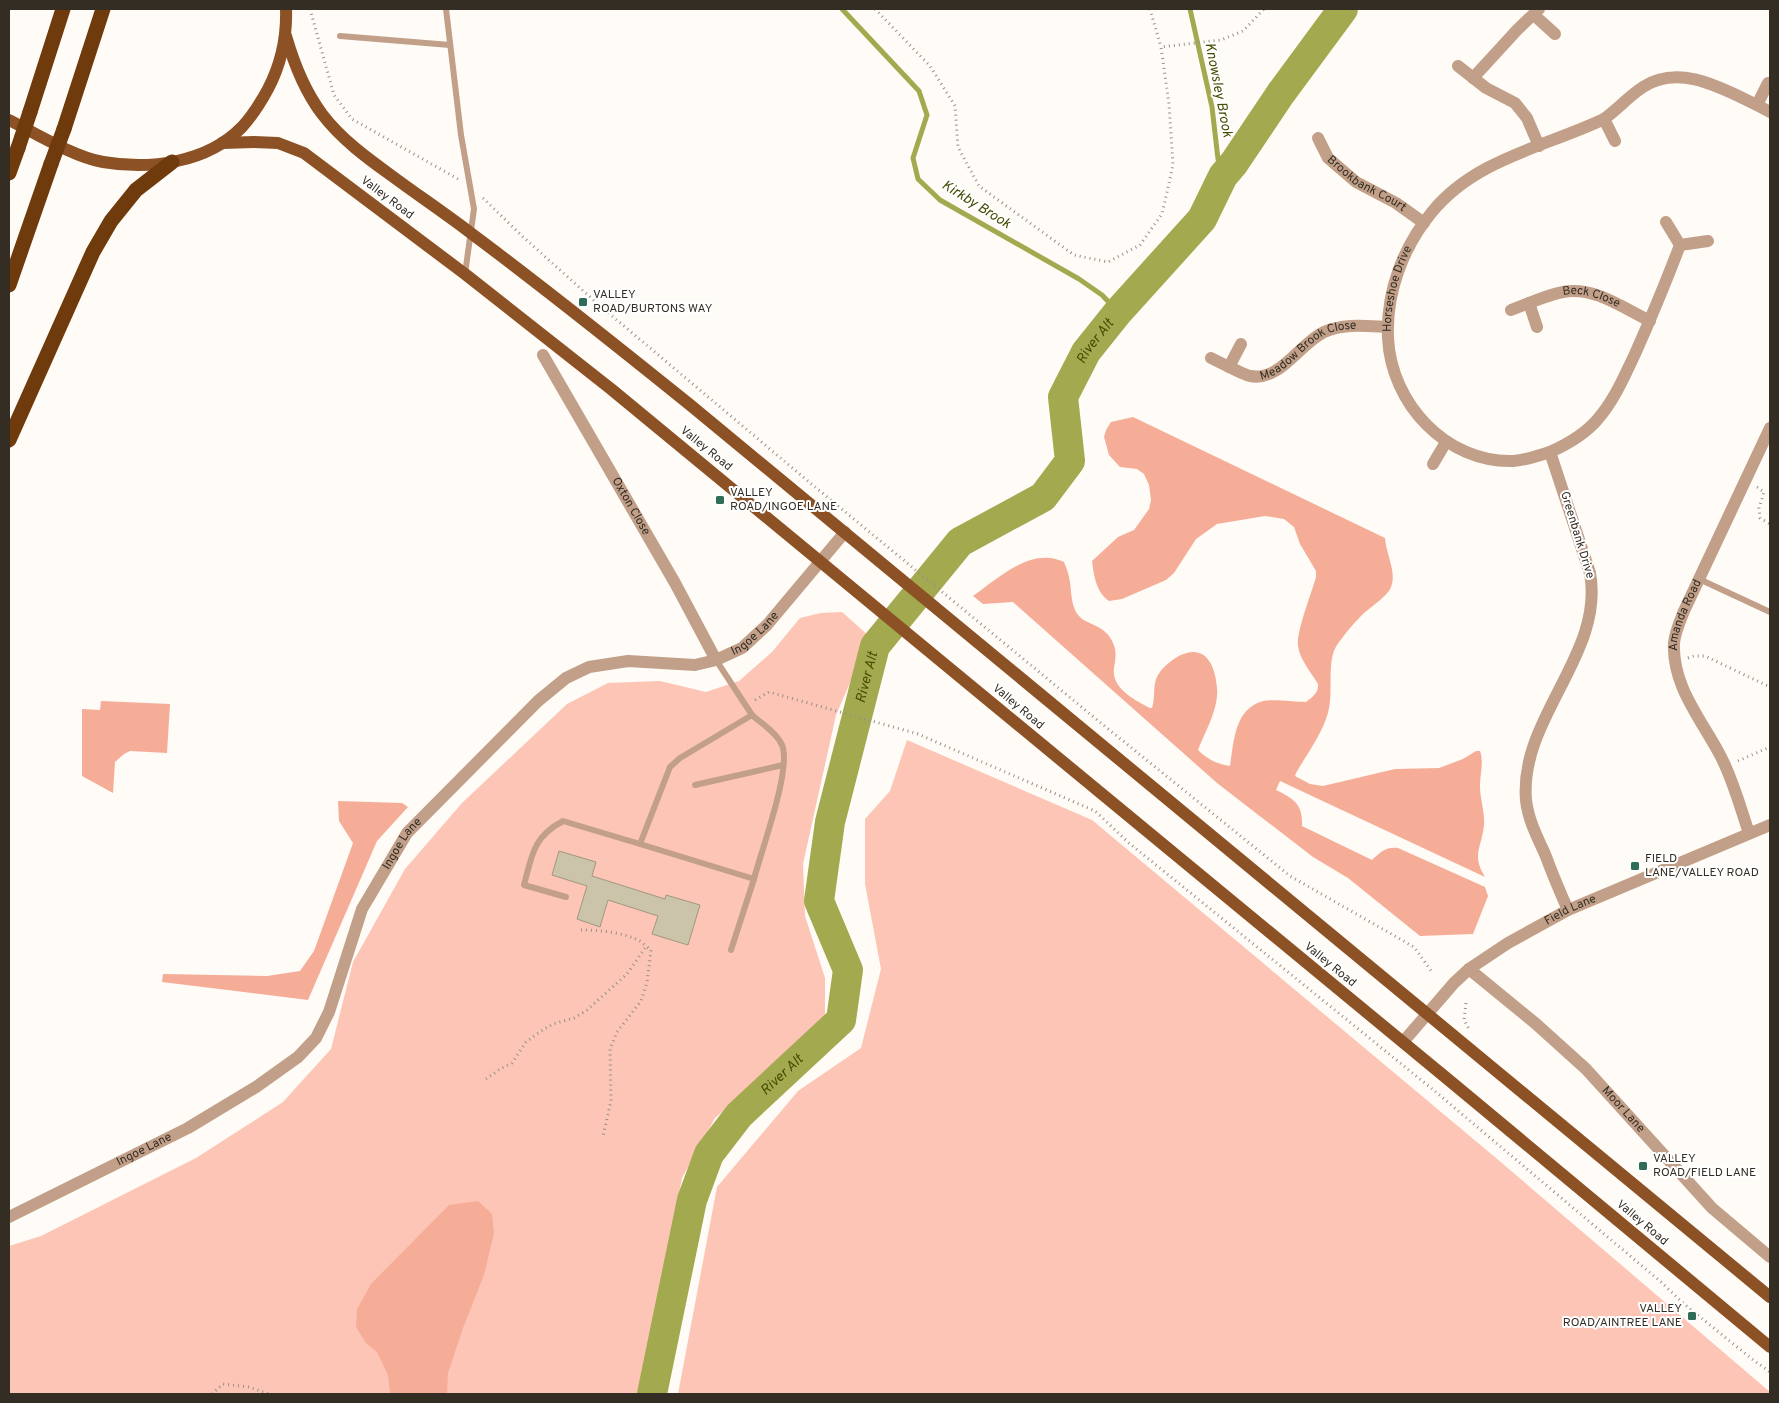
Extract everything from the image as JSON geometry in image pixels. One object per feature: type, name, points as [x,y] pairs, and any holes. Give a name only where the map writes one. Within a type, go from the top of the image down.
[{"type":"highway","points":[[9,173],[63,9]]},
{"type":"highway","points":[[9,286],[64,129],[103,9]]},
{"type":"highway","points":[[9,440],[93,252],[111,221],[136,190],[172,162]]},
{"type":"main road","points":[[9,120],[82,156],[102,162],[153,165],[194,156],[222,144],[242,127],[260,104],[277,72],[286,36],[286,9]]},
{"type":"main road","name":"Valley Road","points":[[286,36],[294,65],[307,92],[322,115],[342,138],[373,163],[471,233],[689,404],[1770,1297]]},
{"type":"main road","name":"Valley Road","points":[[222,144],[278,143],[304,153],[465,274],[604,383],[822,562],[880,612],[1770,1347]]},
{"type":"street","points":[[1473,78],[1537,12],[1555,34]]},
{"type":"street","points":[[1458,66],[1473,78],[1516,103],[1527,118],[1539,146]]},
{"type":"street","name":"Horseshoe Drive","points":[[1550,452],[1515,461],[1477,456],[1446,442],[1421,419],[1406,397],[1392,365],[1389,351],[1389,311],[1395,281],[1404,257],[1424,222],[1443,200],[1472,175],[1500,161],[1604,118],[1613,113],[1640,88],[1658,80],[1680,77],[1709,83],[1770,112]]},
{"type":"street","points":[[1757,105],[1768,83]]},
{"type":"street","points":[[1604,118],[1615,141]]},
{"type":"street","name":"Brookbank Court","points":[[1318,138],[1328,158],[1356,182],[1396,203],[1424,222]]},
{"type":"street","points":[[1666,222],[1680,245]]},
{"type":"street","points":[[1680,245],[1708,240]]},
{"type":"street","points":[[1550,452],[1574,440],[1587,430],[1607,408],[1621,384],[1650,321],[1680,245]]},
{"type":"street","name":"Beck Close","points":[[1511,310],[1563,292],[1585,291],[1650,321]]},
{"type":"street","points":[[1529,303],[1537,327]]},
{"type":"street","name":"Meadow Brook Close","points":[[1211,358],[1250,376],[1267,375],[1286,364],[1307,342],[1326,331],[1351,325],[1388,327]]},
{"type":"street","points":[[1229,367],[1241,344]]},
{"type":"street","name":"Oxton Close","points":[[543,355],[675,583],[716,660]]},
{"type":"street","name":"Amanda Road","points":[[1749,833],[1726,767],[1689,703],[1680,682],[1674,644],[1676,632],[1684,611],[1770,429]]},
{"type":"street","points":[[1434,464],[1446,442]]},
{"type":"street","name":"Greenbank Drive","points":[[1550,452],[1593,587],[1593,601],[1584,635],[1535,743],[1528,770],[1526,798],[1530,821],[1568,910]]},
{"type":"street","name":"Ingoe Lane","points":[[9,1217],[188,1128],[256,1087],[298,1057],[316,1038],[329,1012],[362,909],[408,833],[538,701],[566,678],[589,667],[628,661],[695,665],[716,660],[742,648],[767,625],[822,562],[845,532]]},
{"type":"street","name":"Field Lane","points":[[1403,1042],[1449,988],[1469,969],[1508,943],[1568,910],[1770,825]]},
{"type":"street","name":"Moor Lane","points":[[1469,969],[1535,1023],[1586,1069],[1712,1208],[1770,1257]]},
{"type":"lane","points":[[446,9],[461,135],[474,209],[465,274]]},
{"type":"lane","points":[[340,36],[450,45]]},
{"type":"lane","points":[[1699,579],[1770,612]]},
{"type":"lane","points":[[716,660],[752,714],[781,743],[784,755],[774,806],[754,879],[731,950]]},
{"type":"lane","points":[[640,844],[670,767],[680,758],[752,714]]},
{"type":"lane","points":[[695,785],[783,765]]},
{"type":"lane","points":[[566,897],[524,885],[534,848],[540,836],[552,826],[562,821],[754,879]]},
{"type":"path","points":[[310,9],[334,95],[352,119],[471,186],[522,236],[599,305],[1107,728],[1290,876],[1414,947],[1432,972]]},
{"type":"path","points":[[875,9],[930,66],[955,106],[958,146],[979,186],[1074,256],[1108,262],[1140,245],[1162,214],[1173,165],[1169,104],[1161,47],[1150,9]]},
{"type":"path","points":[[1161,47],[1221,40],[1243,31],[1264,9]]},
{"type":"path","points":[[1745,481],[1764,492],[1759,508],[1760,518],[1770,524]]},
{"type":"path","points":[[1676,661],[1694,656],[1705,656],[1770,687]]},
{"type":"path","points":[[746,706],[768,692],[918,734],[1095,811],[1129,843],[1431,1088],[1661,1282],[1684,1304],[1770,1372]]},
{"type":"path","points":[[1726,767],[1770,747]]},
{"type":"path","points":[[581,930],[602,930],[624,936],[638,940],[651,950],[647,983],[641,1001],[617,1032],[610,1048],[611,1101],[603,1136]]},
{"type":"path","points":[[486,1079],[512,1063],[526,1042],[541,1031],[553,1024],[574,1018],[587,1010],[627,974],[645,948]]},
{"type":"path","points":[[1466,1003],[1464,1020],[1470,1030]]},
{"type":"path","points":[[212,1394],[223,1384],[249,1387],[269,1394]]},
{"type":"shaded area","points":[[1133,417],[1385,538],[1393,575],[1391,587],[1382,598],[1358,619],[1337,645],[1332,660],[1328,713],[1318,736],[1295,776],[1310,784],[1323,786],[1395,769],[1439,768],[1463,759],[1476,751],[1480,751],[1482,764],[1480,791],[1484,820],[1478,857],[1485,877],[1280,781],[1276,790],[1288,796],[1299,807],[1302,826],[1372,860],[1386,849],[1398,848],[1485,887],[1488,896],[1473,934],[1420,936],[1348,878],[1313,857],[1217,783],[1013,602],[983,604],[973,596],[1004,573],[1028,561],[1052,558],[1064,562],[1069,577],[1074,608],[1077,613],[1083,620],[1108,634],[1113,643],[1116,653],[1114,675],[1116,682],[1125,692],[1150,708],[1152,708],[1153,704],[1156,679],[1165,666],[1174,659],[1192,652],[1199,653],[1205,657],[1210,662],[1216,678],[1217,696],[1214,712],[1198,750],[1212,761],[1221,764],[1230,766],[1237,728],[1246,711],[1253,705],[1267,700],[1306,702],[1315,694],[1318,684],[1301,656],[1298,640],[1316,577],[1316,571],[1300,544],[1294,527],[1284,519],[1265,516],[1217,524],[1196,539],[1174,573],[1166,580],[1122,599],[1109,601],[1101,593],[1095,578],[1092,561],[1118,537],[1134,530],[1149,509],[1151,500],[1149,485],[1144,474],[1137,469],[1120,467],[1109,455],[1104,437],[1111,422]]},
{"type":"shaded area","points":[[842,612],[870,637],[836,715],[803,864],[805,916],[825,978],[825,1021],[784,1060],[715,1118],[682,1178],[665,1271],[638,1394],[9,1394],[9,1246],[41,1236],[196,1158],[283,1102],[331,1049],[353,962],[405,869],[462,803],[567,704],[608,683],[660,681],[706,692],[739,681],[772,652],[800,618],[821,613]]},
{"type":"shaded area","points":[[101,701],[170,704],[167,753],[130,751],[124,754],[115,762],[113,793],[82,776],[82,709],[100,710]]},
{"type":"shaded area","points":[[907,740],[1092,820],[1496,1158],[1770,1392],[1770,1394],[678,1394],[717,1187],[798,1091],[861,1048],[881,969],[865,884],[865,819],[890,791]]},
{"type":"shaded area","points":[[338,801],[402,803],[408,807],[377,841],[308,1000],[162,982],[163,974],[267,976],[300,971],[314,951],[353,843],[339,821]]},
{"type":"shaded area","points":[[478,1201],[492,1214],[494,1233],[484,1275],[448,1373],[447,1394],[390,1394],[388,1375],[377,1352],[366,1343],[356,1327],[357,1309],[371,1284],[449,1205]]},
{"type":"building","points":[[559,851],[596,862],[592,876],[665,899],[666,895],[700,905],[688,945],[652,934],[658,916],[608,900],[600,927],[577,919],[587,886],[552,875]]},
{"type":"waterway","name":"Kirkby Brook","points":[[842,9],[919,91],[927,115],[913,158],[918,179],[940,200],[1079,279],[1102,295],[1118,312]]},
{"type":"waterway","name":"Knowsley Brook","points":[[1190,9],[1212,107],[1218,159],[1223,176]]},
{"type":"waterway","name":"River Alt","points":[[652,1394],[692,1200],[709,1154],[739,1115],[841,1020],[848,970],[819,901],[830,822],[875,646],[960,542],[1043,497],[1070,461],[1063,397],[1086,352],[1118,312],[1202,219],[1223,176],[1343,9]]},
{"type":"place","name":"VALLEY ROAD/BURTONS WAY","points":[[583,302]]},
{"type":"place","name":"VALLEY ROAD/INGOE LANE","points":[[720,500]]},
{"type":"place","name":"FIELD LANE/VALLEY ROAD","points":[[1635,866]]},
{"type":"place","name":"VALLEY ROAD/FIELD LANE","points":[[1643,1166]]},
{"type":"place","name":"VALLEY ROAD/AINTREE LANE","points":[[1692,1316]]}]
